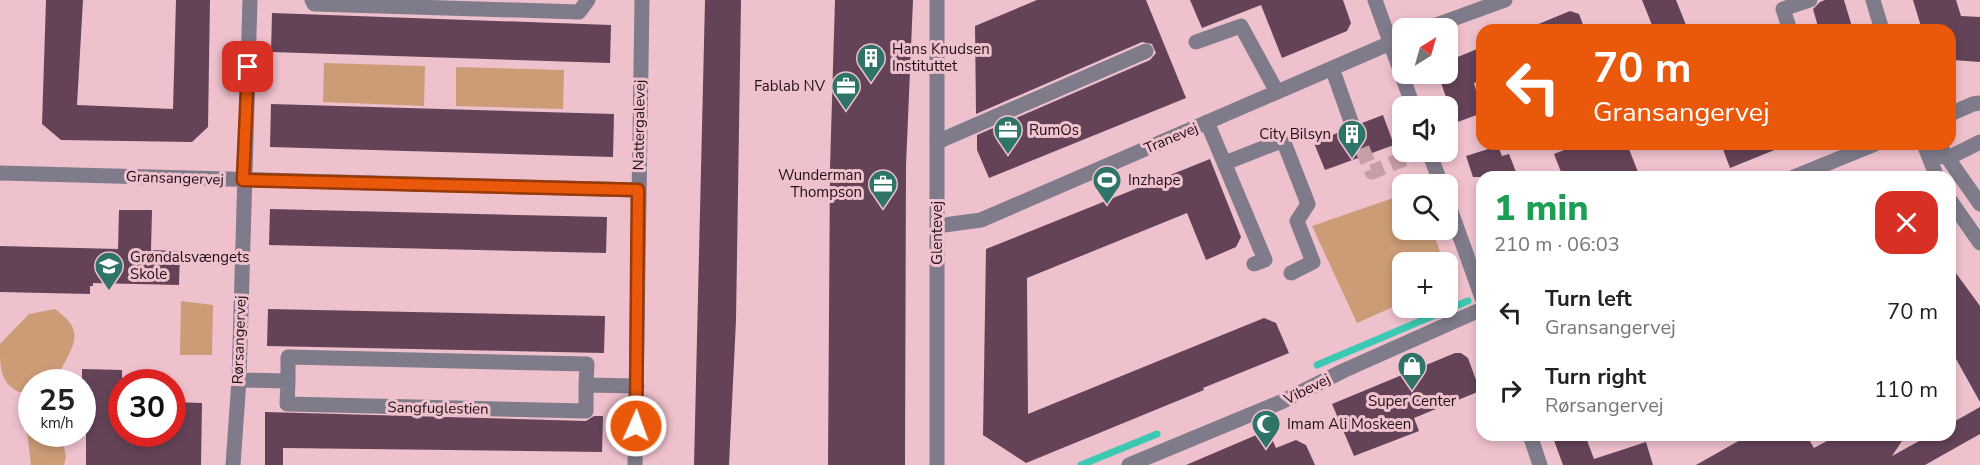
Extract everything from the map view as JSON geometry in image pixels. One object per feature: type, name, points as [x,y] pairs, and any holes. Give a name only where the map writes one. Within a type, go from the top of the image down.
[{"type":"street","name":"Rørsangervej","points":[[233,465],[238,380],[250,0]]},
{"type":"street","points":[[312,0],[314,4],[579,12],[588,0]]},
{"type":"street","name":"Nattergalevej","points":[[635,465],[642,0]]},
{"type":"street","name":"Glentevej","points":[[937,0],[937,465]]},
{"type":"street","points":[[1375,0],[1392,33]]},
{"type":"street","points":[[1456,18],[1505,0]]},
{"type":"street","points":[[1788,24],[1783,9],[1810,0]]},
{"type":"street","points":[[1873,0],[1880,24]]},
{"type":"street","points":[[1196,42],[1241,26],[1277,92]]},
{"type":"street","name":"Tranevej","points":[[937,226],[981,220],[1392,43]]},
{"type":"street","points":[[937,142],[1146,51]]},
{"type":"street","points":[[1332,68],[1353,127]]},
{"type":"street","points":[[1956,111],[1980,103]]},
{"type":"street","points":[[1207,122],[1264,260],[1254,264]]},
{"type":"street","points":[[1225,163],[1281,141],[1285,145],[1308,204],[1297,221],[1313,262],[1291,273]]},
{"type":"street","points":[[1932,150],[1939,156],[1948,158],[1980,142]]},
{"type":"street","points":[[1809,171],[1860,150]]},
{"type":"street","points":[[1926,150],[1935,171]]},
{"type":"street","points":[[1942,150],[1980,204]]},
{"type":"street","name":"Gransangervej","points":[[0,173],[638,190]]},
{"type":"street","points":[[1956,209],[1980,243]]},
{"type":"street","points":[[1458,231],[1476,281]]},
{"type":"street","name":"Vibevej","points":[[1129,465],[1281,402],[1345,370],[1476,312]]},
{"type":"street","name":"Sangfuglestien","points":[[288,357],[586,364],[586,411],[287,404],[288,381],[288,357]]},
{"type":"street","points":[[238,380],[288,381]]},
{"type":"street","points":[[586,385],[637,386]]},
{"type":"street","points":[[1532,441],[1540,465]]},
{"type":"shaded area","points":[[324,63],[425,66],[424,106],[323,102]]},
{"type":"shaded area","points":[[456,67],[564,70],[563,109],[456,106]]},
{"type":"shaded area","points":[[1392,198],[1392,240],[1436,240],[1440,252],[1392,252],[1392,307],[1357,323],[1312,226]]},
{"type":"shaded area","points":[[181,301],[213,305],[212,355],[180,355]]},
{"type":"shaded area","points":[[55,309],[69,321],[74,332],[74,339],[70,353],[61,369],[18,369],[18,391],[4,378],[0,363],[0,344],[29,314]]},
{"type":"shaded area","points":[[29,447],[64,447],[66,457],[64,465],[31,465]]},
{"type":"building","points":[[46,0],[83,0],[77,105],[173,109],[176,0],[210,0],[208,127],[192,142],[61,140],[42,124]]},
{"type":"building","points":[[705,0],[741,0],[736,320],[729,465],[694,465]]},
{"type":"building","points":[[835,0],[913,0],[906,166],[905,465],[828,465],[830,167]]},
{"type":"building","points":[[1037,0],[1146,0],[1186,98],[989,178],[977,150],[977,135],[1150,60],[1156,53],[1152,44],[1142,42],[976,114],[975,26]]},
{"type":"building","points":[[1190,0],[1343,0],[1351,23],[1347,31],[1282,58],[1261,5],[1202,28]]},
{"type":"building","points":[[1642,0],[1676,0],[1686,24],[1652,24]]},
{"type":"building","points":[[1844,0],[1851,24],[1817,24],[1813,9],[1820,2]]},
{"type":"building","points":[[1913,0],[1956,0],[1961,16],[1980,17],[1980,62],[1956,60],[1956,24],[1920,24]]},
{"type":"building","points":[[1570,11],[1579,14],[1583,24],[1539,24]]},
{"type":"building","points":[[272,13],[611,25],[610,63],[271,52]]},
{"type":"building","points":[[1476,49],[1476,82],[1474,83],[1476,115],[1458,122],[1458,96],[1446,96],[1441,84],[1458,84],[1458,57]]},
{"type":"building","points":[[271,104],[614,114],[613,157],[270,147]]},
{"type":"building","points":[[1383,115],[1392,146],[1325,170],[1314,143],[1344,130],[1351,136],[1357,136],[1362,129],[1362,123]]},
{"type":"building","points":[[1485,150],[1500,150],[1502,156],[1509,154],[1516,171],[1476,171],[1476,177],[1473,177],[1466,156]]},
{"type":"building","points":[[1564,150],[1629,150],[1638,171],[1561,171],[1554,154]]},
{"type":"building","points":[[1723,150],[1775,150],[1730,168]]},
{"type":"building","points":[[1210,159],[1241,237],[1236,247],[1206,260],[1187,213],[1027,278],[1028,414],[1264,318],[1276,323],[1289,353],[1026,463],[983,435],[986,249]]},
{"type":"building","points":[[270,209],[607,217],[606,253],[269,245]]},
{"type":"building","points":[[119,210],[152,210],[151,250],[180,251],[179,285],[93,283],[93,286],[90,286],[90,294],[0,292],[0,246],[118,249]]},
{"type":"building","points":[[1956,273],[1980,306],[1980,402],[1956,359]]},
{"type":"building","points":[[268,309],[605,316],[604,353],[267,346]]},
{"type":"building","points":[[1455,353],[1461,353],[1468,358],[1476,380],[1476,393],[1414,418],[1419,431],[1354,456],[1332,404]]},
{"type":"building","points":[[96,369],[108,370],[108,447],[186,447],[186,402],[202,403],[201,465],[86,465],[86,447],[96,447]]},
{"type":"building","points":[[1980,407],[1980,434],[1925,465],[1696,465],[1738,441],[1810,441],[1814,448],[1827,441],[1902,441],[1892,456],[1919,441],[1956,441],[1956,421]]},
{"type":"building","points":[[265,412],[586,421],[594,416],[603,416],[602,452],[283,448],[283,465],[265,465]]},
{"type":"building","name":"Imam Ali Moskeen","points":[[1268,430],[1276,448],[1296,440],[1306,445],[1315,465],[1186,465]]},
{"type":"building","points":[[1554,441],[1587,441],[1594,459],[1646,442],[1653,465],[1563,465]]},
{"type":"waterway","points":[[1317,365],[1468,301]]},
{"type":"waterway","points":[[1081,465],[1157,434]]},
{"type":"tunnel","points":[[1353,127],[1372,172],[1396,162]]},
{"type":"place","name":"Hans Knudsen Instituttet","points":[[871,84]]},
{"type":"place","name":"Fablab NV","points":[[846,112]]},
{"type":"place","name":"RumOs","points":[[1008,156]]},
{"type":"place","name":"City Bilsyn","points":[[1352,160]]},
{"type":"place","name":"Inzhape","points":[[1107,206]]},
{"type":"place","name":"Wunderman Thompson","points":[[883,210]]},
{"type":"place","name":"Grøndalsvængets Skole","points":[[109,292]]},
{"type":"place","name":"Super Center","points":[[1412,392]]},
{"type":"place","name":"Imam Ali Moskeen","points":[[1266,450]]},
{"type":"route","points":[[248,67],[243,180],[638,190],[636,426]]}]
